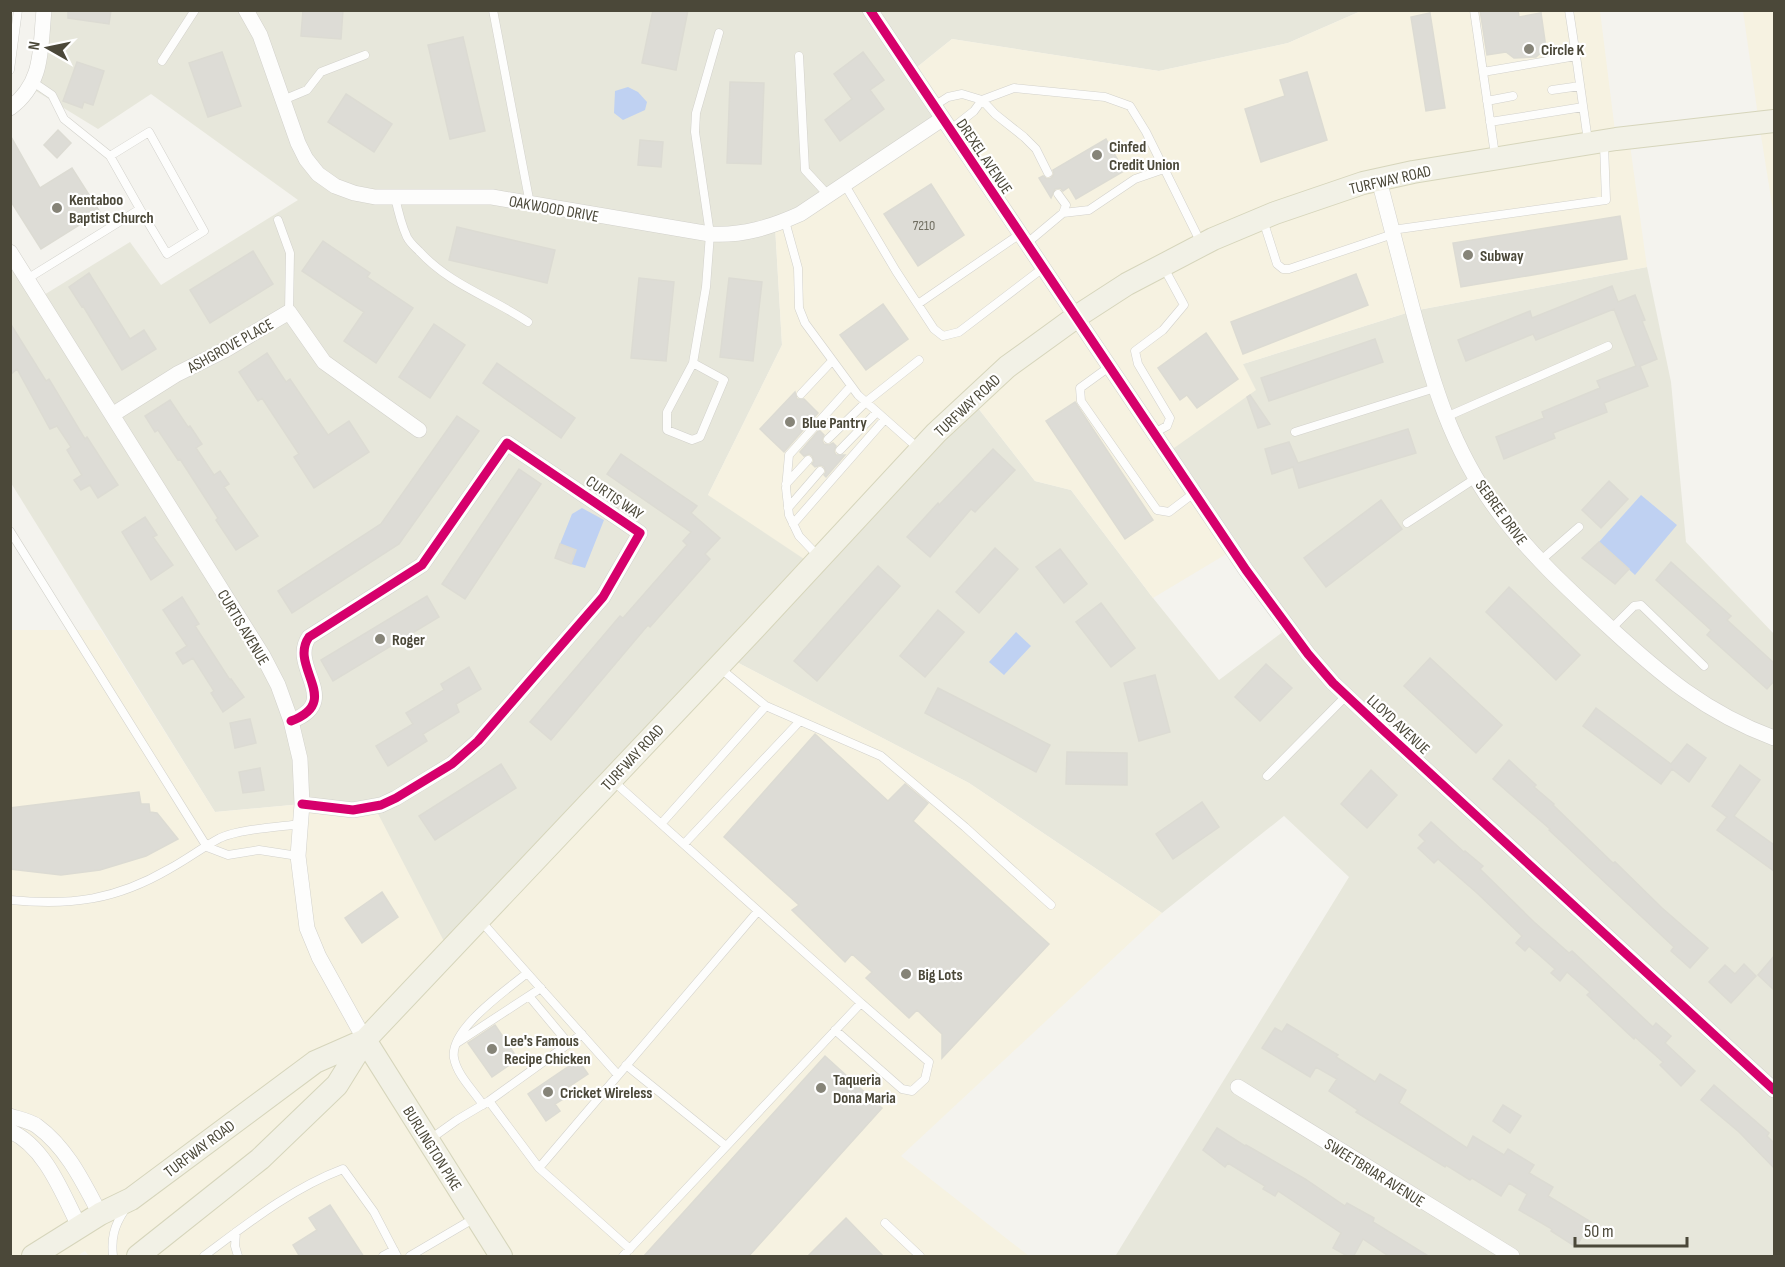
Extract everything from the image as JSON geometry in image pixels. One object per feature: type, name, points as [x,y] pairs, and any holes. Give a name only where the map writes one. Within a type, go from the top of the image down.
[{"type":"main road","name":"TURFWAY ROAD","points":[[138,1257],[260,1159],[337,1085],[365,1040],[920,450],[971,399],[1046,337],[1127,284],[1162,265],[1262,218],[1334,192],[1413,172],[1596,142],[1774,121]]},
{"type":"main road","name":"TURFWAY ROAD","points":[[33,1257],[100,1214],[131,1199],[315,1062],[365,1040]]},
{"type":"main road","name":"BURLINGTON PIKE","points":[[365,1040],[501,1257]]},
{"type":"street","points":[[10,108],[21,100],[33,82],[39,64],[44,10]]},
{"type":"street","name":"OAKWOOD DRIVE","points":[[246,10],[260,35],[298,143],[306,159],[318,174],[354,194],[375,197],[492,197],[710,234],[728,235],[753,232],[801,214],[942,119]]},
{"type":"street","name":"DREXEL AVENUE","points":[[870,10],[1076,317]]},
{"type":"street","name":"SEBREE DRIVE","points":[[1379,180],[1435,388],[1462,453],[1498,512],[1540,561],[1611,629],[1683,691],[1735,722],[1774,738]]},
{"type":"street","name":"CURTIS AVENUE","points":[[10,252],[263,656],[278,686],[291,722],[300,759],[302,804],[298,856],[307,928],[313,945],[365,1040]]},
{"type":"street","name":"ASHGROVE PLACE","points":[[112,415],[177,374],[225,350],[289,312],[324,362],[419,430]]},
{"type":"street","name":"LLOYD AVENUE","points":[[1076,317],[1194,493],[1288,628],[1315,661],[1347,695],[1774,1090]]},
{"type":"street","name":"CURTIS WAY","points":[[291,722],[304,716],[312,708],[315,696],[304,648],[309,637],[422,565],[507,443],[640,533],[603,597],[478,741],[452,764],[381,805],[353,810],[302,804]]},
{"type":"street","name":"SWEETBRIAR AVENUE","points":[[1238,1087],[1512,1257]]},
{"type":"street","points":[[10,1116],[35,1125],[55,1142],[72,1163],[100,1214]]},
{"type":"street","points":[[10,1131],[29,1143],[43,1157],[80,1228]]},
{"type":"lane","points":[[10,70],[18,10]]},
{"type":"lane","points":[[162,62],[195,10]]},
{"type":"lane","points":[[493,10],[530,204]]},
{"type":"lane","points":[[1473,10],[1495,159]]},
{"type":"lane","points":[[1262,218],[1277,264],[1283,269],[1289,269],[1393,232],[1606,200],[1596,142],[1583,107],[1569,10]]},
{"type":"lane","points":[[693,363],[724,380],[700,437],[692,440],[667,430],[667,412],[693,363],[706,287],[710,234],[695,132],[696,113],[718,33]]},
{"type":"lane","points":[[283,100],[307,90],[321,72],[365,55]]},
{"type":"lane","points":[[799,56],[805,170],[829,196]]},
{"type":"lane","points":[[1483,72],[1576,56]]},
{"type":"lane","points":[[33,82],[52,94],[64,119],[110,156],[167,254],[204,231],[149,132],[110,156]]},
{"type":"lane","points":[[1552,90],[1580,86]]},
{"type":"lane","points":[[1048,173],[1036,150],[982,100],[962,94],[948,97],[942,119],[974,111],[982,100],[1014,88],[1105,97],[1130,106],[1146,132],[1202,245]]},
{"type":"lane","points":[[1487,100],[1513,96]]},
{"type":"lane","points":[[1490,122],[1583,107]]},
{"type":"lane","points":[[918,304],[1063,213],[1089,210],[1135,179],[1164,169]]},
{"type":"lane","points":[[845,185],[934,329],[943,336],[959,332],[1043,268]]},
{"type":"lane","points":[[1058,194],[1066,205],[1063,213]]},
{"type":"lane","points":[[395,197],[399,217],[408,240],[426,259],[444,275],[465,288],[528,322]]},
{"type":"lane","points":[[27,279],[140,209]]},
{"type":"lane","points":[[278,220],[290,253],[289,312]]},
{"type":"lane","points":[[785,221],[798,268],[800,308],[805,323],[851,386],[920,450]]},
{"type":"lane","points":[[1154,433],[1167,426],[1170,418],[1138,364],[1135,351],[1163,330],[1184,304],[1162,265]]},
{"type":"lane","points":[[1446,417],[1608,346]]},
{"type":"lane","points":[[828,439],[866,402],[919,360]]},
{"type":"lane","points":[[801,394],[832,362]]},
{"type":"lane","points":[[1109,367],[1080,388],[1081,401],[1157,510],[1169,512],[1194,493]]},
{"type":"lane","points":[[820,558],[799,536],[789,515],[786,484],[789,455],[851,386]]},
{"type":"lane","points":[[1295,432],[1435,388]]},
{"type":"lane","points":[[840,450],[877,412]]},
{"type":"lane","points":[[793,524],[885,419]]},
{"type":"lane","points":[[786,484],[808,460]]},
{"type":"lane","points":[[788,508],[820,471]]},
{"type":"lane","points":[[1407,523],[1477,478]]},
{"type":"lane","points":[[1540,561],[1579,526]]},
{"type":"lane","points":[[10,531],[207,847],[228,855],[259,850],[298,856]]},
{"type":"lane","points":[[1611,629],[1634,606],[1641,605],[1704,666]]},
{"type":"lane","points":[[718,667],[766,706],[881,756],[1051,905]]},
{"type":"lane","points":[[1267,776],[1347,695]]},
{"type":"lane","points":[[661,824],[766,706]]},
{"type":"lane","points":[[684,844],[800,721]]},
{"type":"lane","points":[[611,779],[929,1062],[925,1078],[912,1091],[902,1089],[835,1030]]},
{"type":"lane","points":[[10,900],[46,903],[85,901],[106,896],[127,890],[167,871],[222,838],[301,824]]},
{"type":"lane","points":[[539,1168],[758,910]]},
{"type":"lane","points":[[479,919],[618,1075]]},
{"type":"lane","points":[[527,973],[465,1026],[455,1043],[453,1057],[458,1069],[539,1168],[630,1249]]},
{"type":"lane","points":[[455,1043],[541,988]]},
{"type":"lane","points":[[529,996],[569,1044]]},
{"type":"lane","points":[[623,1257],[861,1003]]},
{"type":"lane","points":[[428,1141],[486,1103],[582,1034]]},
{"type":"lane","points":[[626,1065],[726,1146]]},
{"type":"lane","points":[[204,1257],[237,1232],[317,1179],[343,1169],[374,1212],[395,1253],[383,1257]]},
{"type":"lane","points":[[113,1257],[111,1240],[118,1219],[131,1199]]},
{"type":"lane","points":[[410,1257],[476,1217]]},
{"type":"lane","points":[[885,1223],[920,1257]]},
{"type":"lane","points":[[237,1232],[235,1246],[238,1257]]},
{"type":"shaded area","points":[[44,11],[1361,11],[1288,43],[1159,71],[952,39],[911,72],[942,119],[775,226],[782,345],[708,495],[971,399],[1035,481],[1071,490],[1219,680],[1288,628],[1167,453],[1243,364],[1413,311],[1647,267],[1671,382],[1686,542],[1774,634],[1774,1256],[1116,1255],[1349,877],[1284,816],[1162,913],[969,783],[727,657],[449,952],[302,804],[215,812],[11,483],[11,252],[39,298],[130,242],[161,285],[298,200],[151,94],[98,129],[31,88]]},
{"type":"shaded area","points":[[1361,11],[1600,11],[1616,139],[1629,138],[1647,267],[1413,311],[1243,364],[1256,390],[1167,453],[1233,550],[1153,598],[1071,490],[1035,481],[971,399],[813,565],[708,495],[782,345],[775,225],[942,119],[911,72],[952,39],[1159,71],[1288,43]]},
{"type":"shaded area","points":[[1743,11],[1774,11],[1774,217],[1759,123]]},
{"type":"shaded area","points":[[10,630],[101,630],[215,812],[302,804],[374,806],[449,951],[727,657],[969,783],[1162,913],[901,1156],[1029,1256],[89,1256],[85,1251],[77,1256],[11,1256]]},
{"type":"water","points":[[628,87],[638,92],[647,102],[645,110],[623,120],[614,113],[615,91]]},
{"type":"water","points":[[1641,495],[1677,525],[1635,575],[1599,542]]},
{"type":"water","points":[[582,508],[604,520],[585,568],[571,564],[576,550],[560,544],[572,514]]},
{"type":"water","points":[[1016,632],[1031,646],[1004,675],[989,662]]},
{"type":"building","points":[[68,10],[111,10],[109,24],[68,18]]},
{"type":"building","points":[[303,10],[343,10],[341,39],[301,36]]},
{"type":"building","points":[[653,10],[688,10],[676,70],[642,63]]},
{"type":"building","points":[[1480,10],[1518,10],[1519,17],[1541,13],[1546,48],[1536,57],[1514,58],[1506,52],[1487,55]]},
{"type":"building","points":[[1430,13],[1445,108],[1426,111],[1411,17]]},
{"type":"building","points":[[463,37],[485,131],[450,139],[428,45]]},
{"type":"building","points":[[222,52],[241,106],[208,117],[189,63]]},
{"type":"building","points":[[863,52],[884,80],[870,90],[884,109],[840,141],[825,120],[852,99],[834,74]]},
{"type":"building","points":[[77,62],[104,71],[93,105],[84,102],[82,108],[63,101]]},
{"type":"building","points":[[1307,72],[1327,140],[1261,162],[1245,109],[1285,96],[1280,80]]},
{"type":"building","points":[[730,82],[764,83],[761,164],[727,163]]},
{"type":"building","points":[[346,94],[392,124],[374,152],[328,122]]},
{"type":"building","points":[[58,130],[71,143],[57,158],[44,145]]},
{"type":"building","name":"Kentaboo Baptist Church","points":[[10,135],[40,188],[72,168],[100,212],[41,249],[10,200]]},
{"type":"building","name":"Cinfed Credit Union","points":[[1106,139],[1124,171],[1076,199],[1069,187],[1063,191],[1060,188],[1055,189],[1051,198],[1039,178],[1043,176],[1047,179],[1051,178],[1054,174],[1053,170]]},
{"type":"building","points":[[640,140],[663,142],[661,167],[638,165]]},
{"type":"building","points":[[931,184],[964,235],[918,266],[884,214]]},
{"type":"building","points":[[1620,216],[1627,259],[1461,287],[1453,243]]},
{"type":"building","points":[[457,227],[555,250],[547,283],[449,260]]},
{"type":"building","points":[[323,241],[370,273],[367,277],[413,308],[376,363],[344,341],[364,312],[302,271]]},
{"type":"building","points":[[253,251],[273,284],[210,323],[190,290]]},
{"type":"building","points":[[89,273],[130,339],[144,330],[156,349],[122,370],[69,287]]},
{"type":"building","points":[[1356,274],[1368,305],[1243,354],[1231,322]]},
{"type":"building","points":[[639,278],[674,282],[666,361],[631,358]]},
{"type":"building","points":[[729,278],[762,282],[753,361],[720,357]]},
{"type":"building","points":[[1612,286],[1618,302],[1635,295],[1645,320],[1642,321],[1657,359],[1640,366],[1648,386],[1604,403],[1607,412],[1553,433],[1555,438],[1504,459],[1496,437],[1544,418],[1542,412],[1600,388],[1597,381],[1636,366],[1628,345],[1614,309],[1536,340],[1533,334],[1466,361],[1458,340],[1530,311],[1532,318]]},
{"type":"building","points":[[883,304],[908,339],[866,370],[840,335]]},
{"type":"building","points":[[10,323],[46,381],[49,379],[85,439],[87,437],[118,485],[98,498],[90,485],[81,490],[74,480],[82,475],[67,450],[71,447],[57,426],[50,429],[17,369],[10,375]]},
{"type":"building","points":[[434,324],[465,345],[430,398],[399,377]]},
{"type":"building","points":[[1206,333],[1238,379],[1197,408],[1187,395],[1180,400],[1158,368]]},
{"type":"building","points":[[1375,339],[1383,362],[1269,401],[1261,378]]},
{"type":"building","points":[[267,353],[286,382],[290,379],[328,435],[349,421],[369,452],[314,488],[294,457],[299,454],[262,398],[258,401],[239,372]]},
{"type":"building","points":[[497,363],[575,418],[561,438],[483,383]]},
{"type":"building","name":"Blue Pantry","points":[[795,392],[797,399],[804,399],[818,413],[784,452],[760,429]]},
{"type":"building","points":[[1250,395],[1270,424],[1258,428],[1247,397]]},
{"type":"building","points":[[170,400],[202,444],[196,448],[214,475],[220,471],[229,484],[224,487],[258,536],[236,550],[180,459],[178,460],[158,430],[155,432],[145,416]]},
{"type":"building","points":[[1075,402],[1153,520],[1125,539],[1046,421]]},
{"type":"building","points":[[457,416],[479,431],[399,544],[292,613],[278,591],[381,524]]},
{"type":"building","points":[[1408,429],[1416,453],[1299,488],[1293,467],[1272,474],[1265,449],[1289,442],[1298,463]]},
{"type":"building","points":[[819,430],[824,435],[822,440],[824,444],[833,443],[836,446],[834,451],[836,455],[845,455],[826,477],[824,467],[821,465],[815,467],[812,464],[814,461],[812,456],[809,454],[804,456],[800,452]]},
{"type":"building","points":[[993,449],[1015,470],[975,512],[971,509],[930,557],[907,537]]},
{"type":"building","points":[[621,454],[697,506],[691,513],[720,538],[705,554],[710,559],[650,627],[648,625],[551,740],[530,722],[620,616],[623,618],[687,545],[683,541],[691,532],[607,474]]},
{"type":"building","points":[[519,469],[541,484],[465,599],[442,584]]},
{"type":"building","points":[[1609,481],[1628,499],[1601,528],[1582,510]]},
{"type":"building","points":[[1381,500],[1402,529],[1326,587],[1304,558]]},
{"type":"building","points":[[145,517],[157,535],[153,537],[173,565],[151,580],[122,532]]},
{"type":"building","points":[[1599,542],[1629,569],[1615,584],[1582,558]]},
{"type":"building","points":[[560,544],[576,550],[571,564],[555,558]]},
{"type":"building","points":[[995,548],[1018,569],[979,613],[956,592]]},
{"type":"building","points":[[1060,549],[1087,584],[1064,603],[1036,567]]},
{"type":"building","points":[[1671,562],[1731,616],[1727,620],[1774,663],[1774,681],[1767,689],[1707,635],[1711,630],[1656,580]]},
{"type":"building","points":[[878,566],[900,586],[817,681],[794,661]]},
{"type":"building","points":[[1509,587],[1580,655],[1556,680],[1486,612]]},
{"type":"building","name":"Roger","points":[[427,596],[439,617],[333,681],[321,660]]},
{"type":"building","points":[[182,597],[199,624],[195,626],[230,680],[244,697],[223,712],[211,693],[214,691],[193,658],[183,664],[176,653],[187,646],[163,610]]},
{"type":"building","points":[[1101,603],[1135,648],[1111,667],[1076,622]]},
{"type":"building","points":[[938,610],[964,632],[925,677],[900,656]]},
{"type":"building","points":[[1430,658],[1502,725],[1476,753],[1404,686]]},
{"type":"building","points":[[1266,664],[1292,688],[1260,721],[1235,697]]},
{"type":"building","points":[[469,667],[481,689],[456,704],[459,712],[423,734],[427,741],[388,766],[376,746],[413,724],[406,713],[444,690],[441,684]]},
{"type":"building","points":[[1155,675],[1170,732],[1139,741],[1124,683]]},
{"type":"building","points":[[938,688],[1050,745],[1036,772],[925,713]]},
{"type":"building","points":[[1596,708],[1671,764],[1687,744],[1706,758],[1689,782],[1672,769],[1661,784],[1583,726]]},
{"type":"building","points":[[250,719],[256,743],[235,748],[230,723]]},
{"type":"building","points":[[815,734],[888,801],[905,784],[928,803],[913,821],[1049,944],[942,1058],[942,1034],[917,1010],[909,1018],[866,978],[872,972],[852,954],[845,962],[792,910],[799,905],[724,837]]},
{"type":"building","points":[[1067,752],[1127,753],[1127,785],[1066,784]]},
{"type":"building","points":[[1509,760],[1613,863],[1615,862],[1662,908],[1708,948],[1690,968],[1671,951],[1674,947],[1550,829],[1493,779]]},
{"type":"building","points":[[501,764],[516,788],[435,840],[419,816]]},
{"type":"building","points":[[1740,765],[1760,780],[1734,816],[1774,845],[1774,871],[1717,830],[1727,817],[1712,806]]},
{"type":"building","points":[[260,768],[264,790],[243,793],[239,772]]},
{"type":"building","points":[[1371,770],[1397,795],[1367,828],[1341,804]]},
{"type":"building","points":[[139,792],[141,804],[149,804],[150,812],[157,813],[178,839],[146,856],[100,870],[61,875],[10,869],[10,808]]},
{"type":"building","points":[[1202,802],[1219,827],[1173,859],[1156,834]]},
{"type":"building","points":[[1431,822],[1483,866],[1480,869],[1534,922],[1569,953],[1572,951],[1653,1027],[1656,1023],[1671,1036],[1665,1043],[1695,1071],[1681,1086],[1660,1065],[1663,1062],[1635,1037],[1634,1039],[1587,995],[1590,992],[1567,972],[1560,981],[1551,973],[1555,969],[1529,946],[1525,951],[1516,943],[1522,936],[1477,893],[1438,859],[1434,863],[1418,848],[1425,841],[1419,835]]},
{"type":"building","points":[[382,892],[398,917],[362,943],[345,918]]},
{"type":"building","points":[[1774,956],[1774,990],[1758,975]]},
{"type":"building","points":[[1744,964],[1756,976],[1731,1003],[1709,982],[1725,965],[1735,974]]},
{"type":"building","points":[[1287,1024],[1338,1055],[1336,1057],[1375,1082],[1380,1074],[1406,1090],[1399,1103],[1467,1148],[1473,1136],[1504,1155],[1508,1149],[1534,1165],[1529,1173],[1553,1187],[1548,1196],[1591,1222],[1576,1247],[1551,1231],[1552,1229],[1519,1210],[1527,1194],[1509,1183],[1501,1196],[1472,1178],[1470,1180],[1446,1165],[1445,1167],[1356,1112],[1358,1110],[1329,1091],[1337,1079],[1316,1067],[1310,1077],[1262,1048],[1275,1028],[1282,1032]]},
{"type":"building","name":"Lee's Famous Recipe Chicken","points":[[495,1025],[518,1059],[492,1077],[468,1043]]},
{"type":"building","points":[[825,1056],[882,1108],[748,1257],[643,1257]]},
{"type":"building","name":"Cricket Wireless","points":[[578,1060],[588,1074],[564,1090],[568,1096],[555,1104],[560,1111],[546,1121],[528,1094]]},
{"type":"building","points":[[1714,1085],[1769,1133],[1767,1136],[1774,1143],[1774,1168],[1739,1132],[1701,1100]]},
{"type":"building","points":[[1503,1105],[1521,1116],[1510,1133],[1493,1121]]},
{"type":"building","points":[[1217,1128],[1305,1179],[1345,1206],[1347,1203],[1374,1218],[1373,1222],[1430,1257],[1390,1257],[1363,1239],[1353,1257],[1333,1248],[1341,1233],[1278,1191],[1275,1196],[1263,1189],[1265,1186],[1228,1163],[1225,1167],[1203,1150]]},
{"type":"building","points":[[330,1205],[364,1257],[300,1257],[293,1245],[317,1230],[309,1218]]},
{"type":"building","points":[[846,1218],[884,1257],[807,1257]]},
{"type":"cycle path","points":[[870,10],[1246,570],[1308,654],[1333,683],[1383,730],[1774,1090]]},
{"type":"cycle path","points":[[291,721],[306,713],[313,704],[314,694],[304,648],[309,637],[422,565],[507,443],[640,533],[603,597],[478,741],[452,764],[381,805],[353,810],[302,804]]},
{"type":"place","name":"Circle K","points":[[1529,49]]},
{"type":"place","name":"Cinfed Credit Union","points":[[1097,155]]},
{"type":"place","name":"Kentaboo Baptist Church","points":[[57,208]]},
{"type":"place","name":"Subway","points":[[1468,255]]},
{"type":"place","name":"Blue Pantry","points":[[790,422]]},
{"type":"place","name":"Roger","points":[[380,639]]},
{"type":"place","name":"Big Lots","points":[[906,974]]},
{"type":"place","name":"Lee's Famous Recipe Chicken","points":[[492,1049]]},
{"type":"place","name":"Taqueria Dona Maria","points":[[821,1088]]},
{"type":"place","name":"Cricket Wireless","points":[[548,1092]]}]
